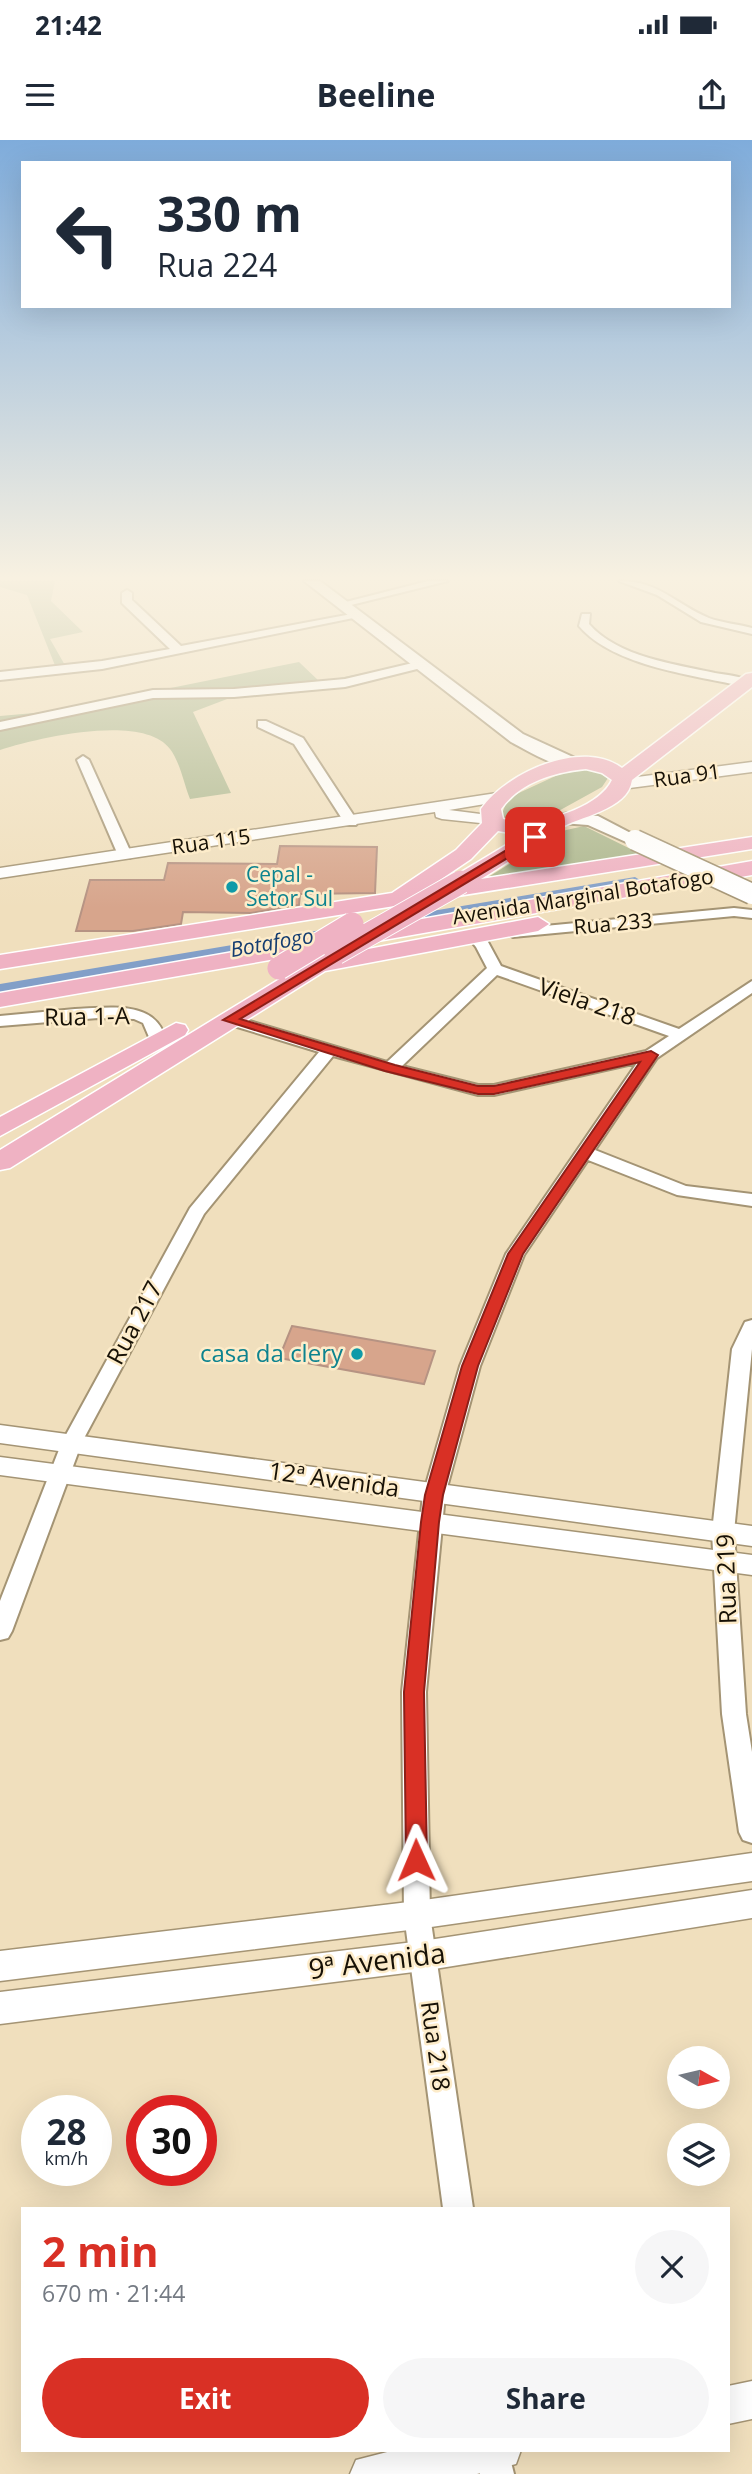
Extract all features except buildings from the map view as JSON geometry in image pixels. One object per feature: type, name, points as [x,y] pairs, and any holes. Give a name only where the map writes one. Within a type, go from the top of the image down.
[{"type":"main road","points":[[454,690],[517,738],[547,754],[609,768],[622,781]]},
{"type":"main road","points":[[0,1162],[327,959],[603,800],[622,781],[736,690]]},
{"type":"main road","points":[[0,1128],[158,1041],[456,861],[476,846],[493,813],[535,776],[624,757],[701,717]]},
{"type":"main road","points":[[517,738],[528,750],[535,776]]},
{"type":"main road","points":[[603,800],[609,814],[752,883]]},
{"type":"main road","points":[[493,813],[521,830],[591,821],[752,894]]},
{"type":"main road","name":"Avenida Marginal Botafogo","points":[[0,962],[752,843]]},
{"type":"main road","name":"Avenida Marginal Botafogo","points":[[0,1000],[752,868]]},
{"type":"main road","points":[[327,959],[474,936],[752,883]]},
{"type":"main road","points":[[230,1020],[224,1015],[231,1007],[274,972]]},
{"type":"street","points":[[0,726],[153,694],[268,690]]},
{"type":"street","points":[[262,724],[299,741],[351,822]]},
{"type":"street","points":[[83,760],[125,855]]},
{"type":"street","name":"Rua 91","points":[[622,781],[752,766]]},
{"type":"street","name":"Rua 115","points":[[0,873],[421,811],[493,813]]},
{"type":"street","name":"Rua 233","points":[[474,936],[734,912],[752,914]]},
{"type":"street","points":[[390,1068],[495,969],[484,945],[474,936]]},
{"type":"street","name":"Viela 218","points":[[495,969],[679,1034]]},
{"type":"street","name":"Rua 218","points":[[458,2207],[417,1916],[414,1692],[434,1495],[470,1366],[515,1254],[651,1055],[752,986]]},
{"type":"street","name":"Rua 1-A","points":[[0,1021],[126,1013],[147,1018],[155,1026],[158,1041]]},
{"type":"street","points":[[230,1020],[390,1068],[478,1090],[494,1090],[651,1055]]},
{"type":"street","name":"Rua 217","points":[[0,1631],[72,1442],[196,1212],[329,1050]]},
{"type":"street","points":[[583,1152],[683,1191],[752,1200]]},
{"type":"street","name":"Rua 219","points":[[752,1327],[742,1349],[723,1532],[734,1714],[752,1832]]},
{"type":"street","name":"12ª Avenida","points":[[0,1434],[434,1495],[752,1536]]},
{"type":"street","name":"12ª Avenida","points":[[0,1466],[752,1565]]},
{"type":"street","name":"9ª Avenida","points":[[0,1966],[417,1916],[752,1867]]},
{"type":"street","name":"9ª Avenida","points":[[0,2008],[422,1956],[752,1904]]},
{"type":"street","points":[[730,2404],[752,2400]]},
{"type":"street","points":[[370,2474],[496,2456]]},
{"type":"green space","points":[[161,690],[315,690],[235,696],[193,712],[231,793],[190,799],[170,749],[157,738],[137,732],[114,730],[63,735],[0,750],[0,716],[57,711]]},
{"type":"green space","points":[[575,767],[590,768],[608,778],[602,787],[535,824],[500,819],[508,798]]},
{"type":"green space","points":[[584,826],[651,859],[474,886],[562,831]]},
{"type":"waterway","name":"Botafogo","points":[[390,923],[635,882]]},
{"type":"waterway","name":"Botafogo","points":[[0,989],[339,932]]},
{"type":"place","name":"Cepal - Setor Sul","points":[[232,887]]},
{"type":"place","name":"casa da clery","points":[[357,1354]]},
{"type":"route","points":[[416,1860],[414,1692],[430,1522],[434,1495],[470,1366],[515,1254],[651,1055],[494,1090],[478,1090],[390,1068],[230,1020],[336,953],[535,837]]}]
